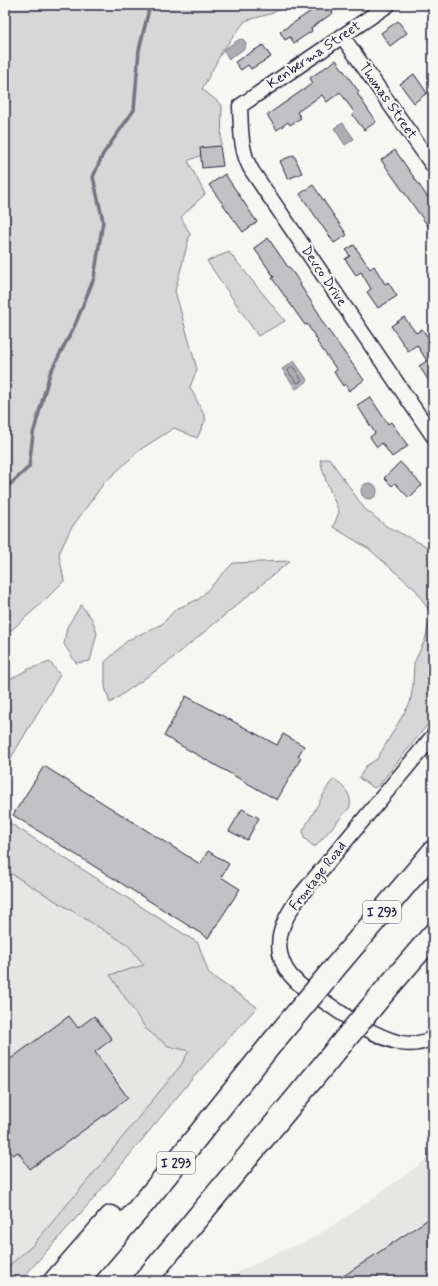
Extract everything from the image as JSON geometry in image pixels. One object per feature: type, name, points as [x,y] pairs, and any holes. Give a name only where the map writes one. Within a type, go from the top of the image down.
[{"type":"highway","name":"I 293","points":[[77,1281],[148,1198],[246,1074],[433,852]]},
{"type":"highway","points":[[145,1281],[433,935]]},
{"type":"highway","points":[[55,1281],[179,1139],[246,1074]]},
{"type":"street","name":"Kenberma Street","points":[[240,106],[388,5]]},
{"type":"street","name":"Thomas Street","points":[[342,36],[433,166]]},
{"type":"street","name":"Devco Drive","points":[[240,106],[243,148],[249,166],[433,436]]},
{"type":"street","name":"Frontage Road","points":[[433,736],[299,897],[290,910],[284,923],[279,944],[281,958],[297,983],[349,1019],[378,1034],[399,1042],[420,1043],[433,1038]]},
{"type":"shaded area","points":[[5,5],[285,5],[273,13],[245,21],[223,50],[202,89],[222,105],[221,146],[188,161],[205,194],[181,217],[190,234],[175,291],[197,369],[190,387],[206,419],[197,438],[174,428],[141,449],[104,483],[70,530],[59,554],[64,581],[5,637]]},
{"type":"shaded area","points":[[229,252],[285,321],[258,336],[207,261]]},
{"type":"shaded area","points":[[329,458],[364,508],[386,526],[428,547],[433,547],[433,718],[379,785],[374,788],[359,778],[366,766],[377,759],[410,703],[414,663],[425,640],[431,614],[416,590],[369,549],[333,527],[339,512],[326,481],[320,460]]},
{"type":"shaded area","points":[[290,561],[168,662],[110,703],[105,687],[105,662],[128,640],[162,624],[176,609],[199,599],[233,563]]},
{"type":"shaded area","points":[[81,605],[92,619],[97,633],[90,661],[76,663],[64,644],[67,627]]},
{"type":"shaded area","points":[[50,662],[60,675],[5,768],[5,682],[29,669]]},
{"type":"shaded area","points":[[335,779],[349,794],[350,807],[316,846],[313,846],[304,838],[303,831],[330,783]]},
{"type":"shaded area","points":[[5,820],[198,943],[209,974],[257,1007],[192,1079],[95,1197],[20,1281],[5,1281],[5,1269],[33,1245],[181,1065],[189,1051],[168,1046],[146,1029],[110,975],[144,965],[128,945],[5,871]]},
{"type":"shaded area","points":[[5,871],[128,945],[144,965],[110,975],[146,1029],[168,1046],[189,1051],[181,1065],[33,1245],[5,1269]]},
{"type":"shaded area","points":[[433,1155],[433,1281],[230,1281],[240,1271],[276,1253],[308,1241],[353,1212]]},
{"type":"water","points":[[240,39],[244,40],[246,43],[245,48],[229,59],[223,50]]},
{"type":"water","points":[[343,123],[354,139],[345,145],[334,128]]},
{"type":"water","points":[[294,361],[308,381],[296,389],[282,369]]},
{"type":"water","points":[[369,483],[376,488],[377,491],[372,498],[369,499],[362,494],[361,491],[366,484]]},
{"type":"building","points":[[311,5],[341,5],[332,11],[333,13],[311,28],[312,31],[294,43],[290,37],[285,40],[280,32],[314,9]]},
{"type":"building","points":[[398,21],[407,33],[390,46],[381,33]]},
{"type":"building","points":[[263,45],[271,57],[251,69],[248,65],[241,70],[235,62]]},
{"type":"building","points":[[336,60],[359,92],[357,93],[376,122],[364,130],[352,114],[354,112],[340,92],[327,102],[322,95],[297,112],[301,118],[290,125],[288,122],[277,130],[267,115],[313,83],[310,78]]},
{"type":"building","points":[[414,74],[427,93],[414,103],[400,84]]},
{"type":"building","points":[[220,146],[223,166],[202,168],[200,148]]},
{"type":"building","points":[[395,150],[433,205],[433,233],[381,160]]},
{"type":"building","points":[[294,155],[302,173],[288,179],[280,161]]},
{"type":"building","points":[[225,174],[257,222],[243,232],[209,185]]},
{"type":"building","points":[[313,185],[347,235],[334,243],[300,194]]},
{"type":"building","points":[[268,238],[301,284],[300,285],[320,315],[319,316],[323,323],[364,380],[349,391],[345,384],[343,386],[334,372],[337,370],[317,342],[318,341],[307,324],[305,325],[272,278],[274,277],[254,248]]},
{"type":"building","points":[[354,245],[370,269],[374,266],[385,284],[388,282],[397,296],[378,308],[367,292],[371,289],[361,272],[356,275],[345,259],[350,256],[346,250]]},
{"type":"building","points":[[404,317],[416,333],[422,329],[433,344],[433,387],[419,366],[427,361],[417,345],[408,351],[391,326]]},
{"type":"building","points":[[370,397],[388,424],[391,422],[408,446],[392,457],[382,443],[377,447],[370,437],[375,433],[357,405]]},
{"type":"building","points":[[400,462],[422,485],[409,498],[395,483],[392,486],[384,478]]},
{"type":"building","points":[[186,696],[277,745],[283,734],[304,746],[298,756],[301,758],[277,800],[164,736]]},
{"type":"building","points":[[44,766],[200,864],[208,851],[229,864],[221,877],[240,889],[208,938],[13,815]]},
{"type":"building","points":[[242,809],[259,818],[247,840],[229,831]]},
{"type":"building","points":[[69,1016],[78,1028],[94,1016],[112,1039],[95,1052],[128,1098],[30,1169],[18,1152],[13,1155],[5,1144],[5,1063]]},
{"type":"building","points":[[433,1216],[433,1281],[336,1281]]},
{"type":"waterway","points":[[5,489],[29,467],[33,434],[50,373],[75,325],[94,278],[103,221],[93,177],[103,154],[134,110],[139,50],[150,5]]}]
